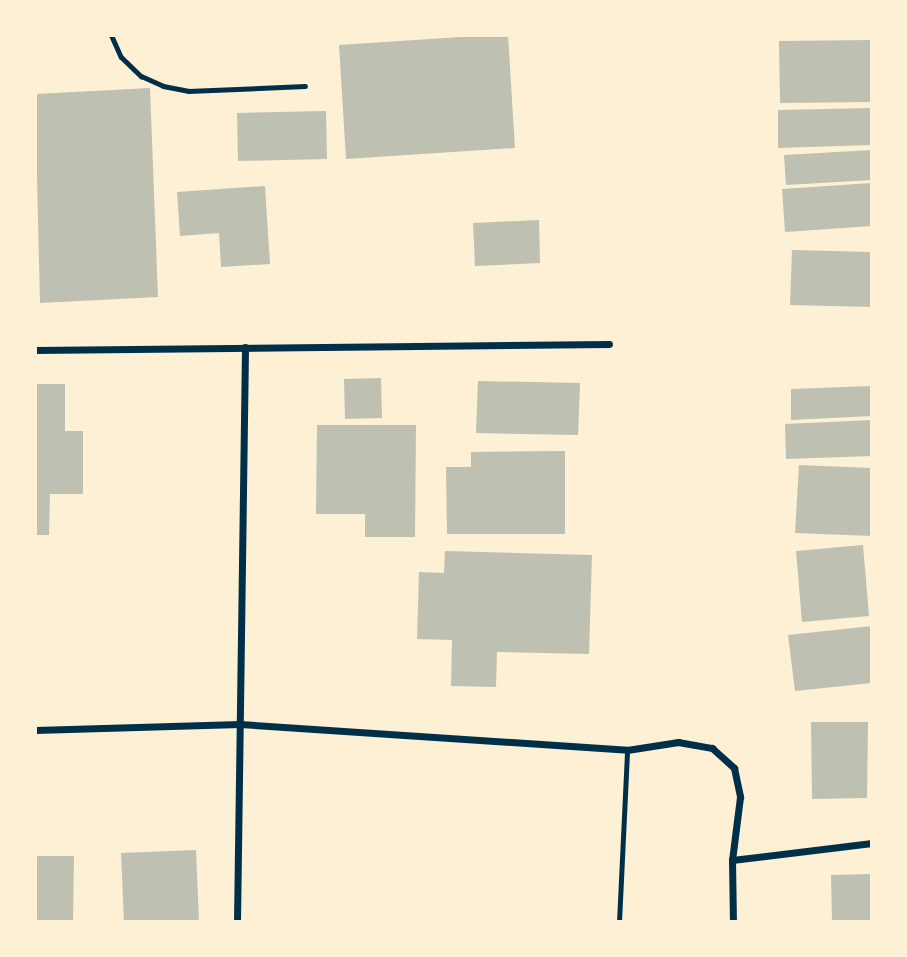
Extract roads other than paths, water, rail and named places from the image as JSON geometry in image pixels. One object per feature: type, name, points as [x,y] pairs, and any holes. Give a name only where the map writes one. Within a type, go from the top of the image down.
[{"type":"street","points":[[35,350],[610,344]]},
{"type":"street","points":[[237,922],[245,347]]},
{"type":"street","points":[[35,730],[240,724],[627,750],[678,742],[712,748],[734,768],[740,797],[732,860],[733,922]]},
{"type":"street","points":[[732,860],[872,843]]},
{"type":"lane","points":[[111,35],[121,57],[141,76],[163,86],[188,91],[306,86]]},
{"type":"lane","points":[[619,922],[627,750]]}]
